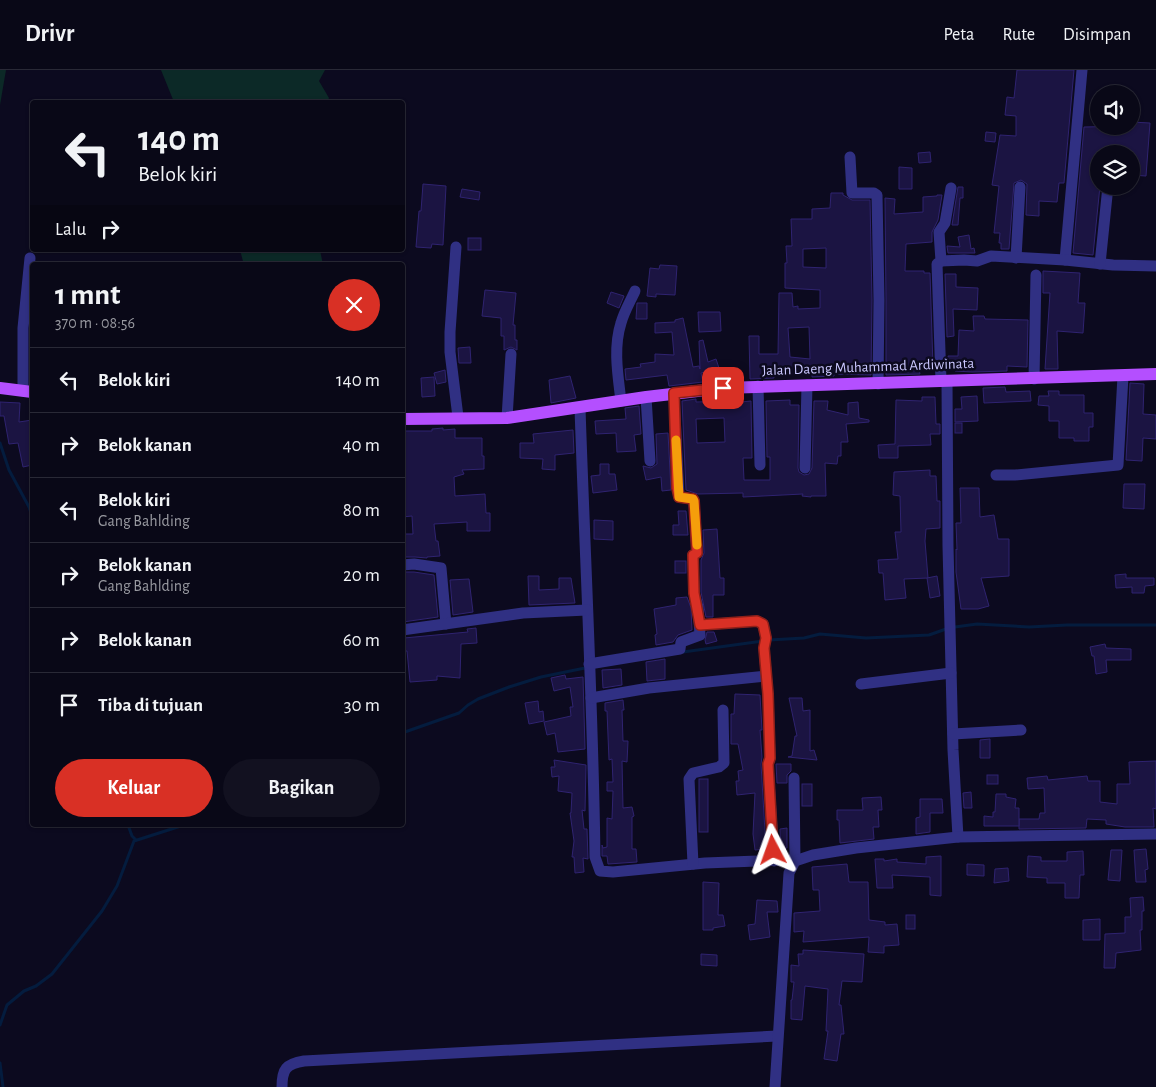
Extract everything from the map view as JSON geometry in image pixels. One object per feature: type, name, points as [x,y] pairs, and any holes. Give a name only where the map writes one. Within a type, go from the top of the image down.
[{"type":"main road","name":"Jalan Daeng Muhammad Ardiwinata","points":[[405,419],[507,418],[674,393],[758,386],[878,384],[1156,374]]},
{"type":"main road","points":[[0,388],[28,391]]},
{"type":"street","points":[[1065,260],[1082,70]]},
{"type":"street","points":[[850,157],[852,193],[874,193],[877,195],[878,384]]},
{"type":"street","points":[[1016,258],[1020,187]]},
{"type":"street","points":[[941,261],[939,232],[945,223],[952,188]]},
{"type":"street","points":[[1100,264],[1107,195]]},
{"type":"street","points":[[456,247],[450,352],[456,417]]},
{"type":"street","points":[[958,837],[951,673],[944,381],[937,264],[941,261],[977,261],[990,256],[1156,266]]},
{"type":"street","points":[[28,391],[22,328],[30,258]]},
{"type":"street","points":[[1034,379],[1036,275]]},
{"type":"street","points":[[621,401],[617,340],[621,323],[635,291]]},
{"type":"street","points":[[507,418],[511,354]]},
{"type":"street","points":[[996,475],[1015,475],[1118,465],[1123,376]]},
{"type":"street","points":[[805,468],[807,385]]},
{"type":"street","points":[[758,386],[760,465]]},
{"type":"street","points":[[450,390],[456,417]]},
{"type":"street","points":[[589,664],[680,649],[681,642],[700,636],[700,625],[694,593],[693,555],[697,553],[694,501],[693,499],[679,497],[677,488],[674,393]]},
{"type":"street","points":[[646,397],[650,461]]},
{"type":"street","points":[[580,408],[596,857],[600,871],[613,872],[693,864],[795,862],[813,855],[856,848],[958,837],[1156,834]]},
{"type":"street","points":[[405,565],[414,564],[441,568],[446,624]]},
{"type":"street","points":[[405,630],[523,613],[587,610]]},
{"type":"street","points":[[700,625],[757,621],[763,624],[766,638],[764,648],[770,758],[768,764],[774,861]]},
{"type":"street","points":[[861,684],[951,673]]},
{"type":"street","points":[[591,698],[649,688],[766,676]]},
{"type":"street","points":[[693,864],[689,779],[693,773],[719,767],[724,763],[723,710]]},
{"type":"street","points":[[953,734],[1021,730]]},
{"type":"street","points":[[775,1087],[789,873],[795,862],[794,778]]},
{"type":"street","points":[[282,1087],[282,1074],[288,1066],[304,1061],[777,1036]]},
{"type":"green space","points":[[0,70],[6,70],[0,105]]},
{"type":"green space","points":[[161,70],[325,70],[319,81],[329,98],[328,100],[173,100]]},
{"type":"green space","points":[[241,252],[320,252],[322,262],[243,262]]},
{"type":"building","points":[[1017,70],[1074,70],[1064,183],[1059,183],[1057,202],[1039,201],[1039,216],[1026,215],[1027,184],[1021,180],[1014,183],[1009,249],[1001,249],[1001,243],[999,243],[1000,233],[994,233],[999,186],[992,185],[1000,135],[1016,136],[1016,116],[1005,115],[1007,97],[1014,98]]},
{"type":"building","points":[[1140,122],[1150,123],[1146,176],[1140,176],[1140,145],[1090,145],[1090,195],[1099,195],[1093,255],[1073,253],[1084,127],[1090,127],[1090,135],[1140,135]]},
{"type":"building","points":[[986,132],[996,133],[995,142],[985,141]]},
{"type":"building","points":[[930,152],[931,162],[919,163],[918,153]]},
{"type":"building","points":[[899,167],[912,168],[912,189],[899,189]]},
{"type":"building","points":[[423,184],[446,186],[443,245],[432,244],[431,248],[416,247]]},
{"type":"building","points":[[958,187],[963,187],[963,198],[960,198],[958,225],[952,225]]},
{"type":"building","points":[[462,189],[480,192],[479,200],[460,197]]},
{"type":"building","points":[[831,193],[843,193],[843,195],[852,200],[870,200],[871,375],[834,374],[834,376],[812,377],[812,374],[791,374],[791,371],[774,372],[774,378],[750,379],[749,336],[759,336],[759,354],[778,354],[779,293],[792,293],[793,307],[798,306],[798,309],[820,308],[820,290],[785,288],[786,246],[792,246],[791,219],[812,219],[812,209],[830,208]],"holes":[[[826,248],[826,268],[803,267],[803,249]],[[809,327],[810,359],[790,357],[788,328]]]},
{"type":"building","points":[[942,195],[938,220],[932,232],[932,242],[906,244],[905,271],[924,271],[924,273],[930,273],[933,367],[919,370],[920,374],[886,375],[885,198],[895,199],[894,214],[923,212],[923,197]]},
{"type":"building","points":[[969,235],[971,249],[974,248],[975,253],[948,253],[947,246],[960,247],[958,237]]},
{"type":"building","points":[[468,238],[481,238],[481,250],[468,250]]},
{"type":"building","points":[[660,265],[677,266],[675,295],[656,294],[656,297],[647,296],[650,268],[659,269]]},
{"type":"building","points":[[1043,271],[1080,273],[1078,303],[1085,303],[1083,333],[1057,331],[1058,369],[1045,369],[1050,293],[1043,293]]},
{"type":"building","points":[[945,274],[956,274],[956,287],[978,288],[977,310],[953,309],[954,336],[947,337]]},
{"type":"building","points":[[485,290],[516,293],[513,325],[515,325],[517,350],[511,347],[504,350],[504,336],[501,336],[501,318],[482,316]]},
{"type":"building","points":[[611,292],[624,296],[619,308],[607,303]]},
{"type":"building","points":[[637,303],[647,303],[647,319],[636,319]]},
{"type":"building","points":[[698,312],[720,312],[721,331],[699,332]]},
{"type":"building","points":[[973,316],[984,316],[985,319],[1028,320],[1027,367],[1007,366],[1007,371],[972,372],[955,371],[956,367],[948,367],[948,356],[958,356],[959,330],[974,331]]},
{"type":"building","points":[[683,318],[693,367],[699,366],[700,369],[699,341],[703,340],[708,362],[716,359],[719,368],[701,373],[703,382],[669,386],[667,375],[626,380],[625,369],[641,367],[640,364],[655,362],[655,354],[674,355],[672,332],[655,333],[655,323],[675,322],[675,320]]},
{"type":"building","points":[[470,347],[471,363],[459,363],[458,348]]},
{"type":"building","points":[[445,370],[446,382],[437,384],[434,373]]},
{"type":"building","points":[[570,376],[576,398],[551,403],[549,380]]},
{"type":"building","points":[[434,377],[435,396],[422,397],[421,378]]},
{"type":"building","points":[[1130,383],[1144,384],[1143,414],[1156,415],[1156,439],[1143,438],[1142,461],[1126,460]]},
{"type":"building","points":[[1005,387],[1006,392],[1030,391],[1031,401],[984,403],[983,388]]},
{"type":"building","points":[[1048,391],[1059,391],[1059,395],[1084,395],[1084,413],[1093,413],[1093,427],[1089,427],[1089,441],[1059,438],[1059,421],[1049,421],[1049,406],[1038,405],[1039,396],[1049,396]]},
{"type":"building","points":[[727,396],[741,396],[741,402],[751,401],[752,458],[743,458],[744,480],[770,480],[770,457],[767,457],[766,401],[790,400],[790,405],[799,405],[798,468],[799,472],[804,475],[809,474],[812,468],[814,401],[828,401],[827,410],[848,415],[848,403],[858,402],[859,418],[869,420],[869,422],[846,424],[848,442],[841,442],[841,456],[838,456],[837,464],[825,463],[826,496],[811,497],[802,496],[803,494],[743,497],[743,493],[698,494],[686,490],[682,401],[696,399],[696,402],[727,401]],"holes":[[[724,418],[725,442],[697,443],[696,419]]]},
{"type":"building","points":[[977,396],[978,421],[955,422],[955,409],[962,409],[961,397]]},
{"type":"building","points":[[922,397],[935,397],[936,424],[940,424],[940,434],[930,434],[931,445],[898,446],[898,458],[879,458],[878,445],[895,444],[896,400],[922,401]]},
{"type":"building","points":[[0,402],[20,403],[19,422],[30,420],[30,465],[23,467],[18,443],[9,444],[4,416],[0,416]]},
{"type":"building","points":[[639,406],[641,434],[634,435],[636,451],[617,452],[616,433],[596,434],[595,421],[626,419],[625,408]]},
{"type":"building","points":[[955,423],[962,423],[962,433],[955,433]]},
{"type":"building","points":[[432,429],[455,429],[455,438],[482,438],[484,469],[462,470],[464,474],[454,477],[455,496],[485,494],[486,513],[490,513],[490,531],[467,531],[467,522],[434,524],[440,556],[427,558],[405,557],[405,534],[413,534],[412,516],[405,517],[405,431],[432,431]]},
{"type":"building","points":[[573,430],[574,453],[555,455],[555,470],[542,469],[543,459],[520,458],[520,443],[534,443],[533,434]]},
{"type":"building","points":[[668,433],[671,490],[662,491],[661,477],[646,480],[643,466],[651,468],[657,464],[656,434]]},
{"type":"building","points":[[600,464],[609,464],[609,474],[615,474],[617,490],[593,493],[591,476],[600,475]]},
{"type":"building","points":[[930,470],[930,476],[936,476],[937,501],[940,501],[940,528],[926,529],[928,578],[904,579],[906,598],[885,600],[883,573],[879,573],[878,560],[898,559],[895,532],[901,532],[900,496],[893,495],[894,472]]},
{"type":"building","points":[[1124,484],[1145,484],[1144,509],[1123,508]]},
{"type":"building","points":[[960,488],[979,488],[980,517],[994,515],[998,539],[1009,539],[1009,576],[981,578],[989,606],[978,609],[961,609],[956,572],[956,523],[961,523]]},
{"type":"building","points":[[678,511],[686,511],[688,535],[673,535],[673,525],[679,525]]},
{"type":"building","points":[[594,520],[613,521],[613,540],[594,539]]},
{"type":"building","points":[[717,529],[720,578],[724,578],[724,595],[713,595],[713,617],[706,617],[701,592],[701,560],[704,553],[703,530]]},
{"type":"building","points":[[675,561],[686,561],[686,573],[675,573]]},
{"type":"building","points":[[405,572],[434,575],[438,617],[405,622]]},
{"type":"building","points":[[1126,574],[1126,578],[1154,578],[1154,585],[1145,586],[1144,593],[1132,593],[1132,587],[1116,588],[1115,575]]},
{"type":"building","points":[[528,576],[539,576],[539,590],[559,589],[559,578],[571,578],[575,603],[529,605]]},
{"type":"building","points":[[937,576],[940,596],[930,598],[927,578]]},
{"type":"building","points":[[469,579],[473,612],[453,615],[450,580]]},
{"type":"building","points":[[687,597],[691,608],[692,630],[678,635],[673,642],[656,645],[655,635],[657,634],[654,609],[676,605],[676,598]]},
{"type":"building","points":[[476,628],[477,643],[461,644],[460,678],[437,676],[437,680],[410,682],[405,638],[468,632],[467,629]]},
{"type":"building","points":[[707,632],[714,632],[717,641],[706,644]]},
{"type":"building","points":[[1105,644],[1106,648],[1131,649],[1131,660],[1106,660],[1107,672],[1096,674],[1094,656],[1092,656],[1090,647]]},
{"type":"building","points":[[665,659],[665,679],[647,681],[646,662]]},
{"type":"building","points":[[621,669],[622,685],[603,688],[602,670]]},
{"type":"building","points":[[565,675],[566,679],[583,677],[585,749],[558,752],[555,733],[547,735],[544,722],[571,716],[570,707],[573,707],[570,687],[554,691],[551,678]]},
{"type":"building","points":[[735,694],[760,695],[761,764],[766,849],[755,850],[753,834],[755,793],[737,795],[736,781],[739,781],[738,771],[743,770],[738,744],[731,744],[731,714],[734,714]]},
{"type":"building","points":[[789,698],[802,698],[803,711],[810,710],[810,751],[814,750],[817,760],[788,757],[792,756],[795,736],[797,736]]},
{"type":"building","points":[[623,700],[623,741],[628,741],[627,762],[622,761],[623,808],[632,807],[634,816],[632,817],[632,849],[636,849],[637,862],[608,864],[607,856],[602,856],[602,845],[603,848],[607,847],[607,818],[612,819],[613,791],[607,791],[607,782],[613,782],[612,759],[609,760],[605,703]]},
{"type":"building","points":[[538,701],[539,712],[543,711],[544,721],[529,724],[525,703]]},
{"type":"building","points":[[990,739],[990,758],[980,758],[980,740]]},
{"type":"building","points":[[554,760],[586,765],[585,811],[582,810],[584,829],[587,829],[588,859],[583,858],[584,872],[575,873],[574,857],[572,857],[574,841],[570,813],[572,793],[558,791],[559,776],[552,777],[551,767],[555,767]]},
{"type":"building","points":[[1156,761],[1156,809],[1153,808],[1154,827],[1125,827],[1106,824],[1106,820],[1087,819],[1086,828],[1019,829],[1019,819],[1039,819],[1040,813],[1045,813],[1044,788],[1028,789],[1027,778],[1047,776],[1048,780],[1087,776],[1088,781],[1100,781],[1100,802],[1117,804],[1117,784],[1130,784],[1129,762]]},
{"type":"building","points":[[776,764],[791,764],[791,771],[787,775],[787,783],[777,783]]},
{"type":"building","points":[[987,775],[998,775],[998,784],[987,784]]},
{"type":"building","points":[[699,779],[708,779],[708,832],[699,832]]},
{"type":"building","points":[[802,784],[812,784],[812,806],[802,806]]},
{"type":"building","points":[[971,792],[972,808],[964,808],[963,793]]},
{"type":"building","points":[[996,794],[1006,794],[1006,797],[1016,799],[1015,808],[1019,808],[1019,826],[984,826],[984,816],[993,817],[993,812],[995,812]]},
{"type":"building","points":[[881,797],[882,810],[878,810],[879,827],[873,827],[874,839],[840,843],[837,810],[863,810],[862,798]]},
{"type":"building","points":[[920,799],[942,799],[943,813],[930,813],[930,832],[916,834],[916,818],[920,817]]},
{"type":"building","points":[[787,828],[787,848],[781,849],[780,829]]},
{"type":"building","points":[[1146,849],[1148,869],[1145,870],[1146,882],[1136,882],[1134,850]]},
{"type":"building","points":[[1111,850],[1122,850],[1120,881],[1108,880]]},
{"type":"building","points":[[1083,851],[1084,875],[1080,875],[1079,898],[1065,898],[1065,883],[1047,883],[1047,878],[1027,877],[1028,856],[1041,857],[1041,861],[1067,861],[1067,852]]},
{"type":"building","points":[[941,856],[941,896],[930,895],[930,877],[892,875],[893,888],[877,888],[875,859],[884,859],[884,861],[897,859],[897,862],[926,864],[926,857]]},
{"type":"building","points":[[847,864],[849,882],[868,882],[869,920],[885,922],[885,925],[897,924],[899,945],[884,946],[884,953],[868,952],[869,937],[803,942],[804,931],[794,932],[794,913],[820,911],[819,890],[813,890],[812,867]]},
{"type":"building","points":[[967,864],[984,865],[984,876],[967,875]]},
{"type":"building","points":[[1008,868],[1009,881],[994,883],[995,869]]},
{"type":"building","points":[[703,882],[719,883],[718,915],[723,915],[725,926],[713,928],[713,930],[703,930]]},
{"type":"building","points":[[1143,897],[1144,911],[1142,911],[1142,930],[1140,930],[1141,950],[1116,953],[1115,968],[1104,968],[1105,934],[1125,933],[1125,917],[1131,917],[1130,898]]},
{"type":"building","points":[[757,900],[777,901],[778,912],[767,912],[770,937],[750,940],[748,925],[755,924]]},
{"type":"building","points":[[906,915],[915,915],[915,929],[906,929]]},
{"type":"building","points":[[1100,919],[1100,940],[1083,940],[1083,920]]},
{"type":"building","points":[[803,950],[864,954],[862,982],[842,981],[839,1005],[841,1005],[844,1034],[841,1034],[837,1061],[824,1059],[828,1031],[826,1031],[828,989],[805,986],[802,1020],[791,1019],[791,1000],[794,982],[791,982],[791,965],[799,966],[798,954],[803,954]]},
{"type":"building","points":[[701,954],[717,955],[717,966],[701,965]]},
{"type":"waterway","points":[[0,443],[9,470],[30,510]]},
{"type":"waterway","points":[[955,627],[977,624],[1029,627],[1156,625]]},
{"type":"waterway","points":[[769,640],[804,638],[820,634],[866,638],[929,635],[946,629]]},
{"type":"waterway","points":[[683,652],[763,641]]},
{"type":"waterway","points":[[405,732],[459,713],[478,699],[509,687],[541,677],[585,668]]},
{"type":"waterway","points":[[129,827],[132,836],[136,840]]},
{"type":"waterway","points":[[0,1025],[7,1005],[24,991],[36,986],[52,974],[102,911],[117,886],[134,841],[178,827]]},
{"type":"waterway","points":[[0,1063],[3,1087]]},
{"type":"slow traffic","points":[[676,440],[677,488],[679,497],[693,499],[694,501],[697,545]]},
{"type":"route","points":[[723,388],[674,393],[677,488],[679,497],[693,499],[694,501],[697,553],[693,555],[694,593],[700,625],[757,621],[763,624],[766,638],[764,648],[768,694],[770,758],[768,764],[773,850]]}]
